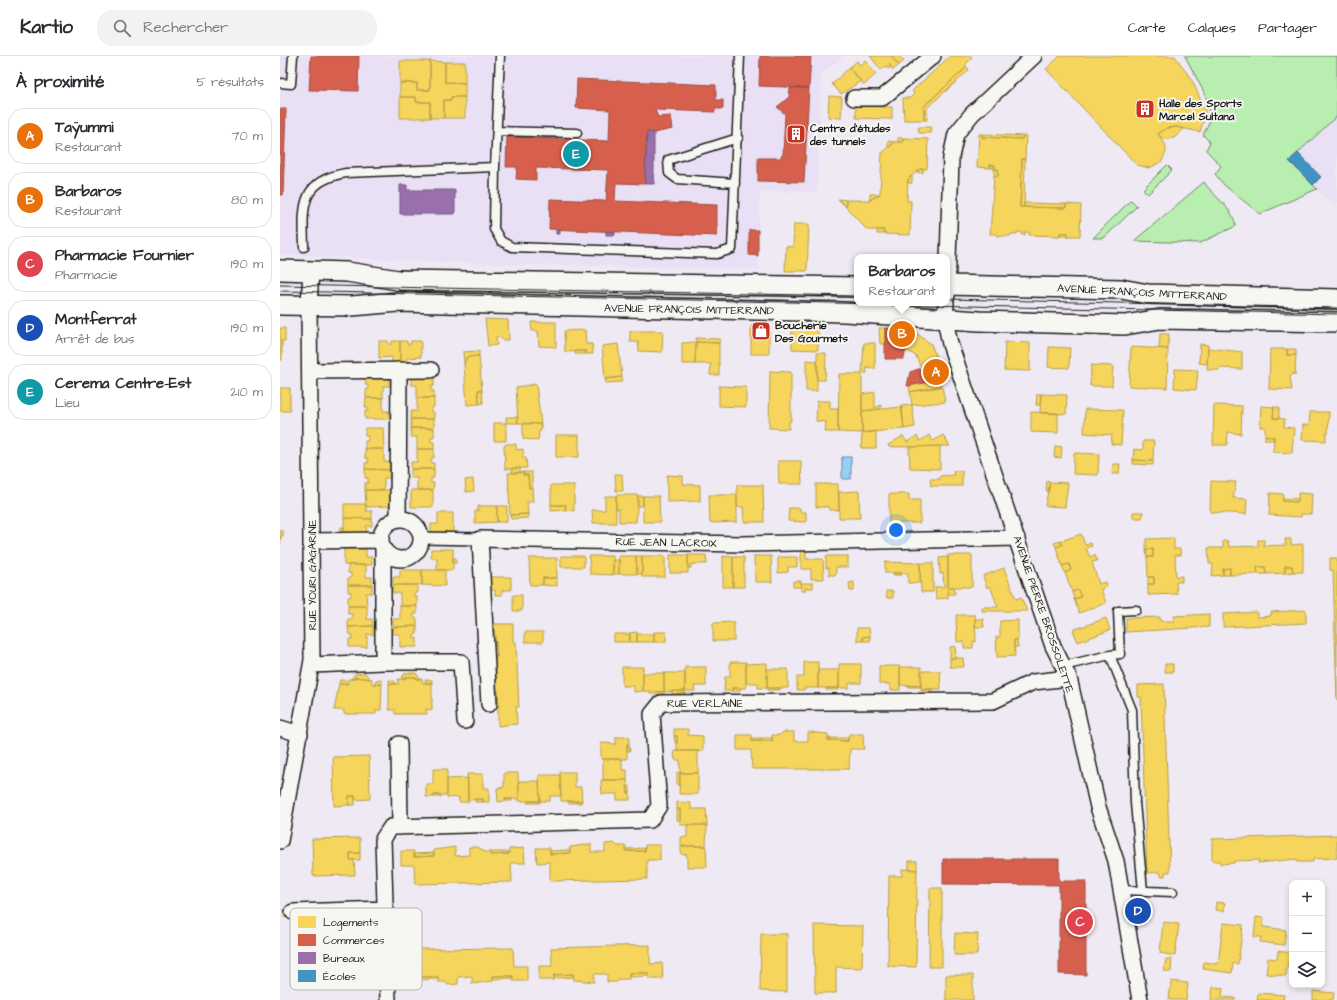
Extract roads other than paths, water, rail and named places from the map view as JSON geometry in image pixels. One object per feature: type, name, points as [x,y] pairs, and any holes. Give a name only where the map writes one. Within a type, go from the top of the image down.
[{"type":"street","points":[[854,98],[882,98],[933,56]]},
{"type":"street","name":"AVENUE PIERRE BROSSOLETTE","points":[[948,254],[951,157],[956,134],[972,114],[1024,59]]},
{"type":"street","points":[[280,270],[347,272],[398,280],[854,287]]},
{"type":"street","name":"RUE YOURI GAGARINE","points":[[280,841],[312,665],[309,305],[311,271]]},
{"type":"street","name":"AVENUE FRANÇOIS MITTERRAND","points":[[950,298],[1121,289],[1148,294],[1337,299]]},
{"type":"street","name":"AVENUE FRANÇOIS MITTERRAND","points":[[950,298],[1125,325],[1160,319],[1337,322]]},
{"type":"street","name":"AVENUE FRANÇOIS MITTERRAND","points":[[280,305],[352,306],[398,302],[845,312],[889,306]]},
{"type":"street","name":"AVENUE PIERRE BROSSOLETTE","points":[[948,306],[950,344],[1053,646],[1066,672],[1098,807],[1116,861],[1140,1000]]},
{"type":"street","points":[[398,519],[399,370]]},
{"type":"street","points":[[310,371],[431,370]]},
{"type":"street","points":[[312,541],[382,545],[394,558],[407,559],[418,551],[421,538],[420,532],[412,522],[398,519],[393,520],[383,528],[382,545],[383,662]]},
{"type":"street","points":[[421,538],[480,539],[489,704]]},
{"type":"street","name":"RUE JEAN LACROIX","points":[[480,539],[742,544],[1017,538]]},
{"type":"street","points":[[312,665],[383,662],[461,662],[465,721]]},
{"type":"street","name":"RUE VERLAINE","points":[[386,908],[383,839],[391,827],[650,820],[659,806],[652,714],[661,703],[993,701],[1033,682],[1066,672]]},
{"type":"street","points":[[280,728],[300,734]]},
{"type":"street","points":[[399,744],[400,827]]},
{"type":"street","name":"RUE VERLAINE","points":[[388,990],[388,1000]]},
{"type":"lane","points":[[280,84],[291,84],[293,56]]},
{"type":"lane","points":[[500,56],[494,229],[500,241],[512,247],[717,254],[732,250],[738,138],[740,56]]},
{"type":"lane","points":[[497,131],[577,133]]},
{"type":"lane","points":[[735,183],[677,179],[669,173],[668,160],[738,138]]},
{"type":"lane","points":[[304,248],[304,203],[315,185],[323,179],[346,173],[495,167]]},
{"type":"lane","points":[[1066,672],[1110,655],[1120,654],[1118,611],[1136,610]]},
{"type":"lane","points":[[1110,655],[1132,710],[1135,804],[1143,891]]},
{"type":"lane","points":[[1121,890],[1173,892]]},
{"type":"water","points":[[842,457],[851,457],[851,479],[842,479]]},
{"type":"tram line","points":[[280,285],[854,296]]},
{"type":"tram line","points":[[280,291],[854,303]]},
{"type":"tram line","points":[[950,299],[1337,308]]},
{"type":"tram line","points":[[950,306],[1337,314]]},
{"type":"place","name":"Halle des Sports Marcel Sultana","points":[[1145,109]]},
{"type":"place","name":"Centre d'études des tunnels","points":[[796,134]]},
{"type":"place","name":"Cerema Centre-Est","points":[[576,154]]},
{"type":"place","name":"Boucherie Des Gourmets","points":[[761,331]]},
{"type":"place","name":"Barbaros","points":[[902,334]]},
{"type":"place","name":"Taÿummi","points":[[936,372]]},
{"type":"place","name":"Montferrat","points":[[1138,911]]},
{"type":"place","name":"Pharmacie Fournier","points":[[1080,922]]}]
